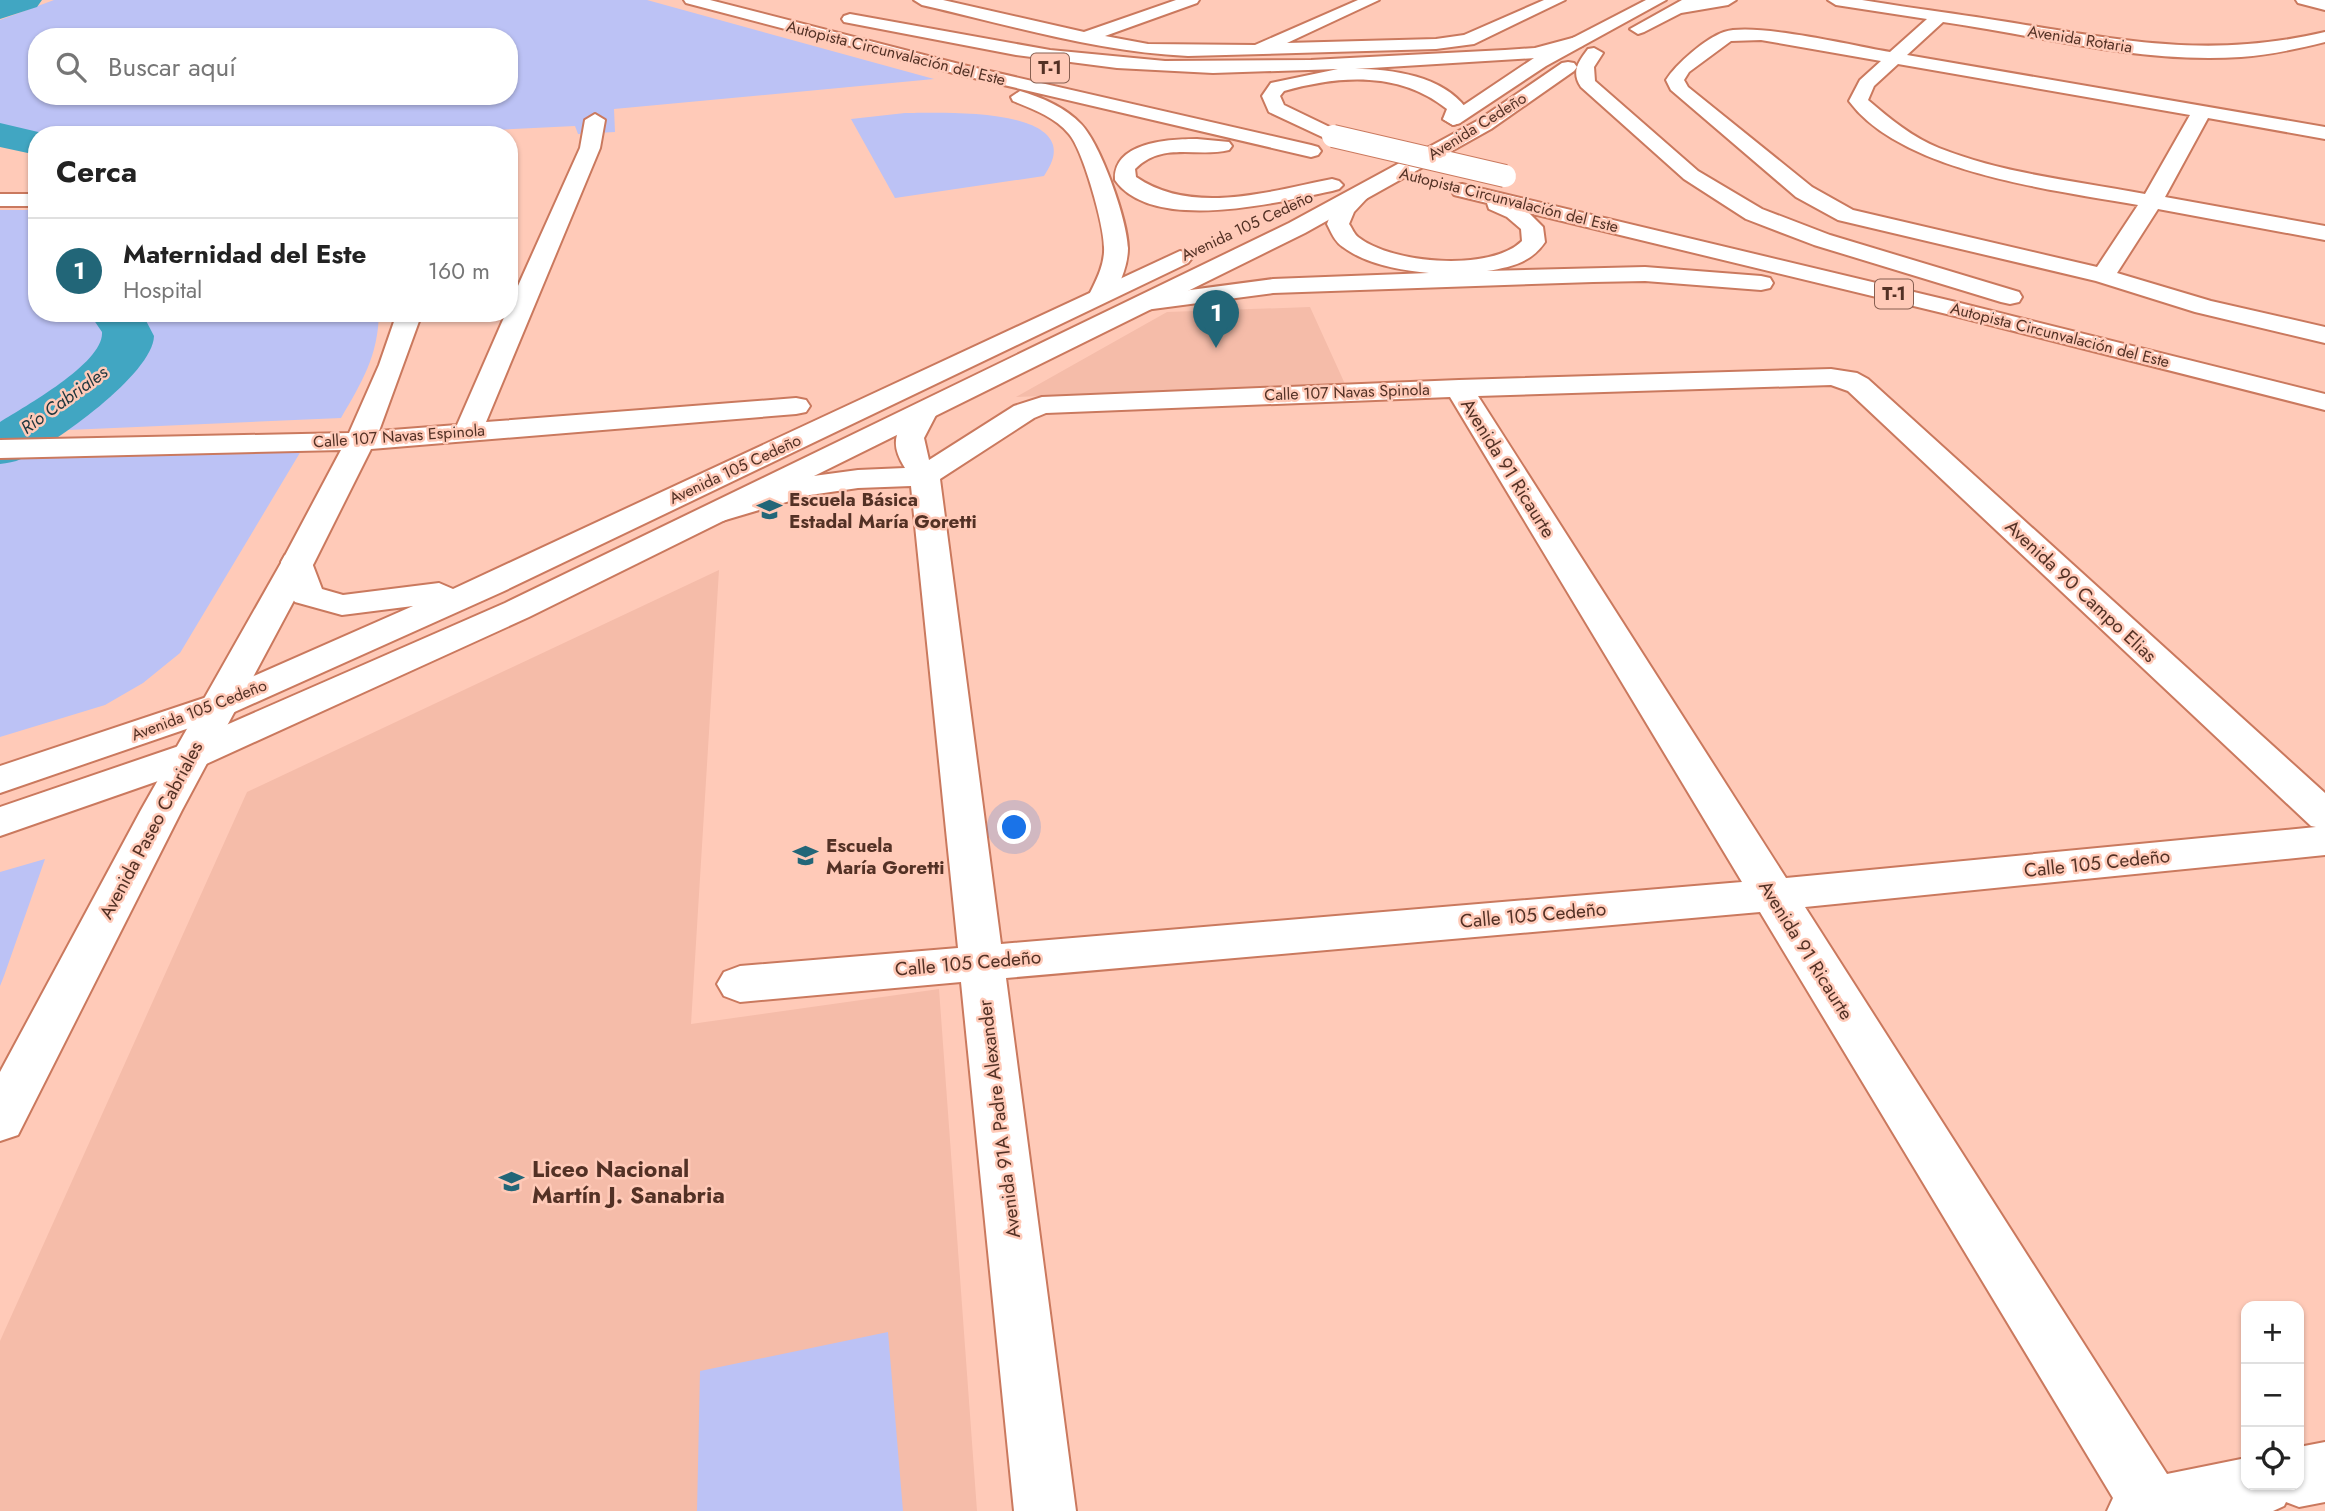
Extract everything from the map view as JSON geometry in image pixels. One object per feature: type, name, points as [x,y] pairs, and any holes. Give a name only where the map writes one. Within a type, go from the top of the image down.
[{"type":"main road","name":"Autopista Circunvalación del Este","points":[[692,0],[751,27],[824,34],[961,71],[1311,151],[2325,402]]},
{"type":"main road","points":[[922,0],[1086,37],[1161,50],[1258,50],[1436,44],[1468,40],[1557,0]]},
{"type":"main road","points":[[975,11],[1009,0]]},
{"type":"main road","points":[[1086,37],[1191,0]]},
{"type":"main road","points":[[1258,50],[1371,0]]},
{"type":"main road","name":"Avenida Cedeño","points":[[1453,119],[1540,62],[1585,48],[1661,2],[1694,0]]},
{"type":"main road","points":[[1661,2],[1728,0]]},
{"type":"main road","points":[[1818,0],[1857,4]]},
{"type":"main road","name":"Avenida Rotaria","points":[[1836,0],[2148,50],[2254,51],[2325,37]]},
{"type":"main road","points":[[2304,0],[2325,5]]},
{"type":"main road","points":[[1979,22],[1997,7]]},
{"type":"main road","points":[[1939,17],[1866,84],[1858,101],[1885,124],[1931,152],[2007,175],[2325,233]]},
{"type":"main road","name":"Autopista Circunvalación del Este","points":[[1091,78],[844,18],[1058,58],[1120,64],[1278,65],[1505,55]]},
{"type":"main road","points":[[2325,133],[1779,37],[1741,34],[1727,36],[1682,69],[1675,80],[1680,90],[1804,192],[1846,215],[2103,276],[2204,307],[2325,335]]},
{"type":"main road","points":[[1505,55],[1585,48],[1583,73],[1587,83],[1691,175],[1728,200],[1773,222],[1822,240],[2032,304]]},
{"type":"main road","name":"Avenida Cedeño","points":[[1145,303],[1345,191],[1484,125],[1568,67],[1585,48]]},
{"type":"main road","points":[[1505,55],[1568,67]]},
{"type":"main road","points":[[961,71],[1056,113],[1082,138],[1113,227],[1116,247],[1113,268],[1102,293]]},
{"type":"main road","points":[[1333,136],[1276,108],[1271,96],[1277,87],[1325,75],[1397,78],[1422,86],[1450,100],[1457,108],[1453,119]]},
{"type":"main road","points":[[2103,276],[2152,201],[2202,111]]},
{"type":"main road","name":"Avenida 105 Cedeño","points":[[0,780],[217,706],[490,585],[1102,293],[1345,191],[1453,119]]},
{"type":"main road","points":[[518,315],[590,148],[595,120]]},
{"type":"main road","name":"Autopista Circunvalación del Este","points":[[1266,120],[1531,182]]},
{"type":"main road","points":[[1311,151],[1209,145],[1162,147],[1138,155],[1125,168],[1126,180],[1136,189],[1158,199],[1194,203],[1239,203],[1345,191],[1344,209],[1338,224],[1348,240],[1371,253],[1403,262],[1448,267],[1491,264],[1520,255],[1534,242],[1532,228],[1515,212],[1462,190]]},
{"type":"main road","points":[[0,200],[28,200]]},
{"type":"main road","name":"Autopista Circunvalación del Este","points":[[1659,215],[2245,356]]},
{"type":"main road","points":[[1145,303],[1273,286],[1645,274],[1774,284],[1960,310]]},
{"type":"main road","name":"Avenida 105 Cedeño","points":[[0,822],[190,757],[517,610],[1145,303]]},
{"type":"main road","name":"Avenida Paseo Cabriales","points":[[0,1120],[217,706],[360,441],[394,364],[407,322]]},
{"type":"main road","points":[[468,431],[515,322]]},
{"type":"main road","name":"Calle 107 Navas Spinola","points":[[925,476],[1024,412],[1042,405],[1459,388],[1831,377]]},
{"type":"main road","name":"Avenida 90 Campo Elias","points":[[1831,377],[1847,379],[1858,385],[2325,816]]},
{"type":"main road","name":"Avenida 91 Ricaurte","points":[[1459,388],[2149,1510]]},
{"type":"main road","name":"Calle 107 Navas Espinola","points":[[0,449],[360,441],[796,406]]},
{"type":"main road","points":[[922,414],[909,432],[909,453],[925,476]]},
{"type":"main road","points":[[710,516],[806,486],[858,479],[925,476]]},
{"type":"main road","name":"Avenida 91A Padre Alexander","points":[[925,476],[1045,1511]]},
{"type":"main road","points":[[297,562],[307,595],[342,605],[391,601],[490,585]]},
{"type":"main road","name":"Calle 105 Cedeño","points":[[740,984],[1771,895],[2325,841]]},
{"type":"main road","points":[[2304,1476],[2325,1472]]},
{"type":"main road","points":[[2149,1510],[2241,1490]]},
{"type":"shaded area","points":[[54,0],[647,0],[934,79],[614,109],[615,132],[578,134],[575,126],[518,129],[518,126],[28,126],[28,141],[0,136],[0,20]]},
{"type":"shaded area","points":[[905,113],[987,115],[1030,124],[1045,133],[1053,145],[1052,161],[1044,176],[895,198],[851,119]]},
{"type":"shaded area","points":[[0,210],[28,210],[28,322],[378,322],[368,368],[341,418],[0,433]]},
{"type":"shaded area","points":[[1310,307],[1345,384],[1016,397],[1167,312]]},
{"type":"shaded area","points":[[304,446],[180,653],[143,683],[105,705],[0,737],[0,460]]},
{"type":"shaded area","name":"Liceo Nacional Martín J. Sanabria","points":[[719,570],[691,1024],[939,989],[977,1511],[0,1511],[0,1341],[247,792]]},
{"type":"shaded area","points":[[45,859],[4,976],[0,986],[0,872]]},
{"type":"shaded area","points":[[888,1332],[903,1511],[697,1511],[700,1371]]},
{"type":"waterway","name":"Río Cabriales","points":[[0,9],[26,0]]},
{"type":"waterway","name":"Río Cabriales","points":[[0,135],[28,141]]},
{"type":"waterway","name":"Río Cabriales","points":[[0,447],[52,414],[111,368],[123,354],[128,341],[122,322]]},
{"type":"place","name":"Maternidad del Este","points":[[1216,348]]},
{"type":"place","name":"Escuela Básica Estadal María Goretti","points":[[769,510]]},
{"type":"place","name":"Escuela María Goretti","points":[[806,856]]},
{"type":"place","name":"Liceo Nacional Martín J. Sanabria","points":[[512,1182]]}]
